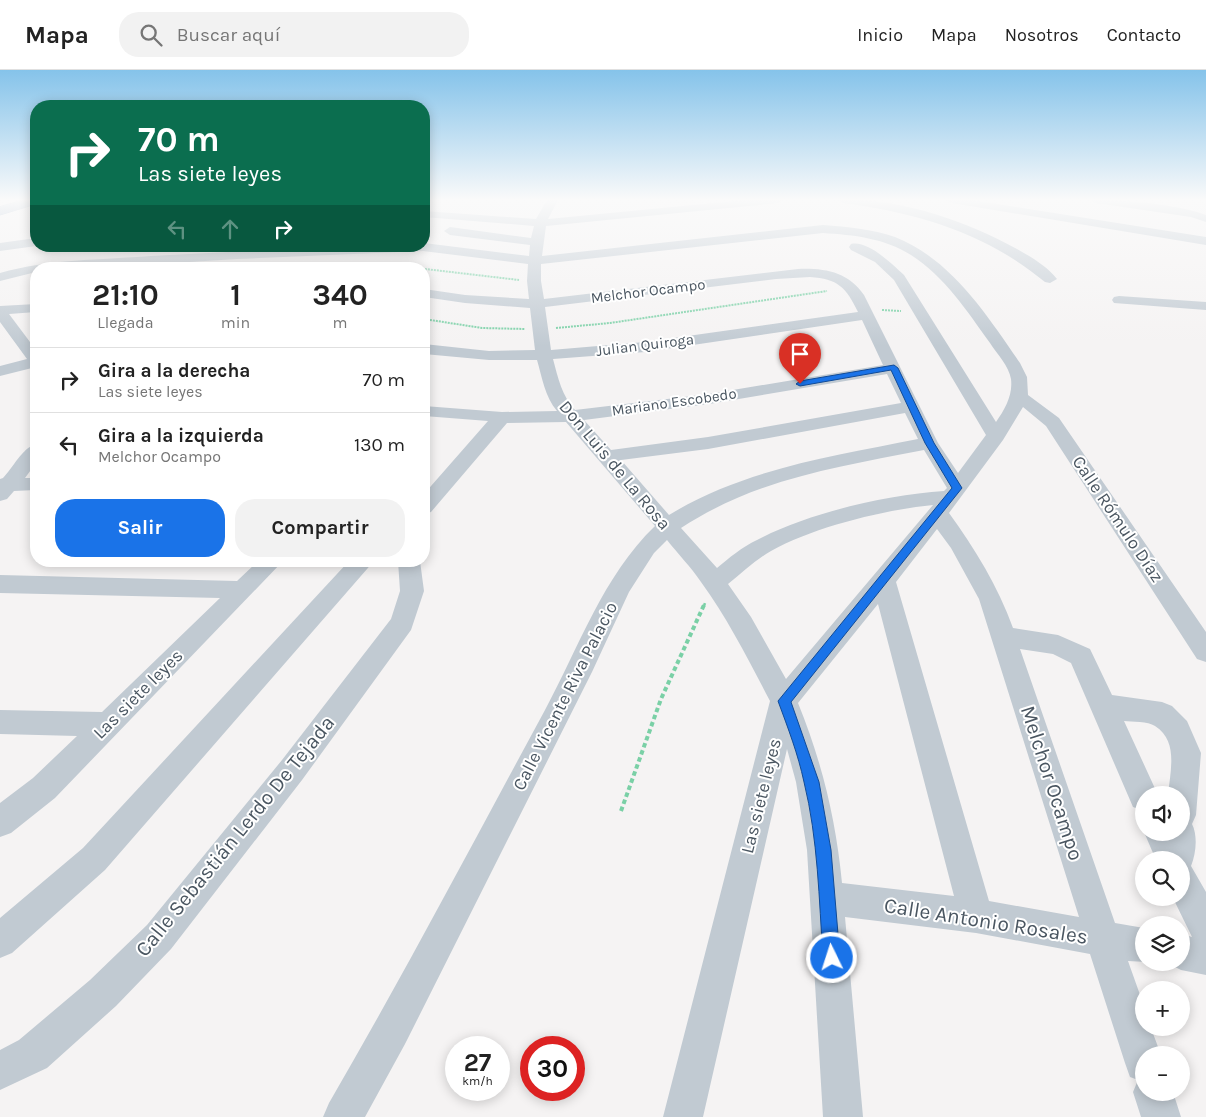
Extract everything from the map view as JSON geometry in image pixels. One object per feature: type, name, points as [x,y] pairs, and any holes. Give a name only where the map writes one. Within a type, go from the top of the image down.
[{"type":"street","points":[[453,249],[535,252],[574,249]]},
{"type":"street","points":[[526,249],[535,252]]},
{"type":"street","name":"Don Luis de La Rosa","points":[[536,249],[534,281],[544,355],[557,398],[570,416],[607,456],[714,583],[742,624],[784,701]]},
{"type":"street","points":[[859,249],[880,260],[899,278],[996,436]]},
{"type":"street","points":[[910,249],[934,265],[951,281],[1012,363],[1019,377],[1019,397]]},
{"type":"street","points":[[1005,249],[1024,258],[1050,279]]},
{"type":"street","points":[[118,262],[306,252]]},
{"type":"street","points":[[0,277],[30,269]]},
{"type":"street","name":"Melchor Ocampo","points":[[430,294],[465,299],[538,304],[794,273],[828,274],[852,287],[894,368],[929,443],[960,544],[991,599],[1139,1046]]},
{"type":"street","points":[[1119,300],[1206,306]]},
{"type":"street","points":[[0,311],[30,308]]},
{"type":"street","points":[[0,311],[30,353]]},
{"type":"street","name":"Julian Quiroga","points":[[430,349],[510,356],[544,355],[661,344],[865,312]]},
{"type":"street","points":[[0,371],[30,363]]},
{"type":"street","name":"Mariano Escobedo","points":[[430,411],[502,417],[570,416],[709,399],[894,368]]},
{"type":"street","name":"Las siete leyes","points":[[683,1117],[784,701],[948,500],[996,436],[1011,414],[1019,397]]},
{"type":"street","name":"Calle Rómulo Díaz","points":[[1019,397],[1038,409],[1053,422],[1206,652]]},
{"type":"street","points":[[607,456],[708,442],[912,406]]},
{"type":"street","points":[[430,501],[502,417]]},
{"type":"street","name":"Calle Vicente Riva Palacio","points":[[343,1117],[392,1032],[579,672],[624,580],[647,547],[668,527],[690,511],[718,496],[762,481],[817,467],[929,443]]},
{"type":"street","points":[[3,488],[30,457]]},
{"type":"street","points":[[3,488],[30,485]]},
{"type":"street","points":[[714,583],[750,554],[772,541],[851,516],[929,498],[948,500]]},
{"type":"street","name":"Las siete leyes","points":[[0,822],[44,788],[266,567]]},
{"type":"street","points":[[0,941],[94,859],[358,567]]},
{"type":"street","name":"Calle Sebastián Lerdo De Tejada","points":[[0,1070],[33,1054],[102,993],[159,937],[292,770],[402,623],[412,591],[410,567]]},
{"type":"street","points":[[884,580],[976,916]]},
{"type":"street","points":[[0,584],[243,590]]},
{"type":"street","points":[[1004,636],[1058,645],[1081,656],[1139,786]]},
{"type":"street","points":[[784,701],[812,782],[823,850],[843,1117]]},
{"type":"street","points":[[1103,706],[1162,714],[1177,730],[1187,753],[1184,786]]},
{"type":"street","points":[[0,722],[108,724]]},
{"type":"street","points":[[1190,896],[1206,927]]},
{"type":"street","name":"Calle Antonio Rosales","points":[[828,898],[976,916],[1135,944]]},
{"type":"street","points":[[1190,954],[1206,957]]},
{"type":"street","points":[[1156,1101],[1161,1117]]},
{"type":"path","points":[[430,270],[534,281]]},
{"type":"path","points":[[430,320],[482,328],[542,329],[610,323],[852,287]]},
{"type":"path","points":[[865,312],[921,312]]},
{"type":"path","points":[[621,810],[661,700],[714,583]]},
{"type":"route","points":[[800,384],[894,368],[929,443],[957,488],[910,549],[784,701],[812,782],[823,850],[832,958]]}]
